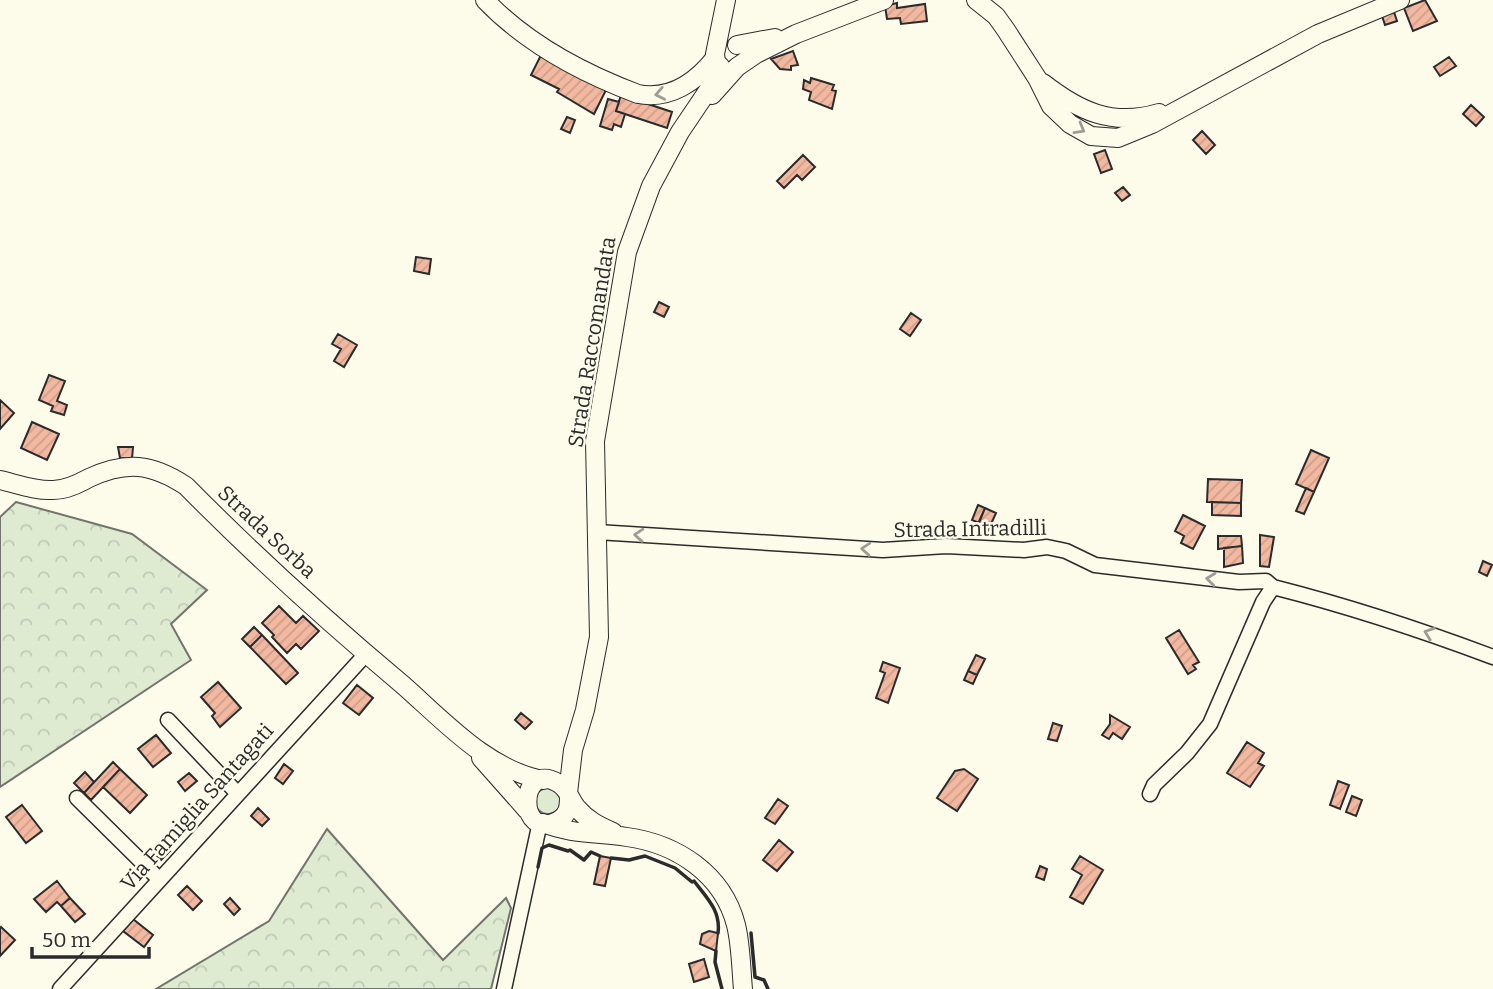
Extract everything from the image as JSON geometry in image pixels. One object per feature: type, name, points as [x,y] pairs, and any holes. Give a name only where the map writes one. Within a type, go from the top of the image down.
[{"type":"street","points":[[485,0],[533,42],[621,88],[653,97],[668,93],[702,74],[725,43],[736,45],[796,34]]},
{"type":"street","points":[[716,58],[728,70],[796,34],[884,0]]},
{"type":"street","points":[[976,0],[996,16],[1037,78],[1051,106],[1070,124],[1091,136],[1118,138],[1152,124],[1318,34],[1400,0]]},
{"type":"street","points":[[688,121],[715,76],[725,6]]},
{"type":"street","points":[[688,121],[743,57],[726,29],[725,6]]},
{"type":"street","name":"Strada Raccomandata","points":[[573,750],[585,710],[599,637],[595,441],[627,252],[651,186],[688,121]]},
{"type":"street","name":"Strada Sorba","points":[[0,480],[53,491],[69,488],[111,468],[149,468],[171,476],[186,486],[366,654],[466,739]]},
{"type":"street","name":"Strada Intradilli","points":[[597,532],[883,550],[946,546],[1024,550],[1047,547],[1066,551],[1095,565],[1239,582],[1266,581],[1273,587],[1332,601],[1422,630],[1493,657]]},
{"type":"street","points":[[1150,794],[1154,785],[1210,724],[1263,602],[1273,587]]},
{"type":"street","name":"Via Famiglia Santagati","points":[[60,989],[366,654]]},
{"type":"street","points":[[168,720],[238,794]]},
{"type":"street","points":[[466,739],[507,768],[528,777],[561,784],[586,818],[597,826],[622,836],[663,846],[689,859],[707,873],[727,900],[737,927],[743,989]]},
{"type":"street","points":[[466,739],[488,768],[537,819],[561,830],[622,836]]},
{"type":"street","points":[[504,989],[537,819],[527,795],[536,783],[560,772],[573,750]]},
{"type":"street","points":[[537,819],[557,821],[567,811],[573,750]]},
{"type":"street","points":[[77,798],[159,879]]},
{"type":"green space","points":[[16,502],[132,534],[207,590],[171,624],[191,660],[0,787],[0,517]]},
{"type":"green space","points":[[548,788],[557,792],[561,801],[557,810],[548,814],[539,810],[535,801],[539,792]]},
{"type":"green space","points":[[327,829],[443,960],[506,898],[511,908],[491,989],[156,989],[269,921]]},
{"type":"building","points":[[1425,0],[1437,21],[1413,31],[1404,8]]},
{"type":"building","points":[[897,3],[897,8],[925,4],[927,21],[901,24],[900,18],[887,19],[885,6]]},
{"type":"building","points":[[1394,12],[1397,21],[1385,25],[1382,16]]},
{"type":"building","points":[[793,51],[798,65],[791,66],[791,70],[780,69],[771,59]]},
{"type":"building","points":[[541,55],[607,88],[594,114],[557,92],[559,89],[531,75]]},
{"type":"building","points":[[1449,57],[1456,66],[1440,76],[1434,67]]},
{"type":"building","points":[[811,78],[834,85],[832,90],[836,91],[832,109],[809,100],[811,92],[803,89],[804,80],[810,83]]},
{"type":"building","points":[[621,95],[672,112],[667,128],[616,111]]},
{"type":"building","points":[[608,99],[619,102],[616,111],[625,114],[621,127],[614,124],[612,130],[600,126]]},
{"type":"building","points":[[1471,105],[1484,117],[1476,126],[1463,114]]},
{"type":"building","points":[[567,117],[575,120],[570,133],[561,129]]},
{"type":"building","points":[[1202,131],[1215,145],[1206,154],[1193,140]]},
{"type":"building","points":[[1105,150],[1112,169],[1101,173],[1094,154]]},
{"type":"building","points":[[803,155],[815,167],[802,180],[797,175],[784,188],[777,181]]},
{"type":"building","points":[[1123,187],[1130,195],[1122,201],[1115,193]]},
{"type":"building","points":[[416,257],[431,259],[429,274],[414,271]]},
{"type":"building","points":[[659,302],[669,307],[664,317],[654,312]]},
{"type":"building","points":[[911,313],[921,320],[910,336],[900,329]]},
{"type":"building","points":[[338,334],[357,345],[344,367],[334,361],[341,349],[332,344]]},
{"type":"building","points":[[49,375],[65,381],[57,401],[67,405],[64,415],[51,411],[53,406],[39,400]]},
{"type":"building","points":[[0,400],[14,413],[0,429]]},
{"type":"building","points":[[32,422],[59,434],[47,460],[21,448]]},
{"type":"building","points":[[118,447],[133,447],[132,459],[120,458]]},
{"type":"building","points":[[1311,450],[1329,458],[1314,492],[1296,484]]},
{"type":"building","points":[[1208,479],[1242,480],[1241,503],[1207,502]]},
{"type":"building","points":[[1306,488],[1314,492],[1304,514],[1296,511]]},
{"type":"building","points":[[1212,502],[1241,503],[1241,516],[1212,515]]},
{"type":"building","points":[[978,505],[985,508],[979,523],[972,520]]},
{"type":"building","points":[[985,508],[996,513],[988,531],[977,526]]},
{"type":"building","points":[[1183,515],[1205,526],[1193,549],[1181,543],[1184,536],[1175,531]]},
{"type":"building","points":[[1260,535],[1274,537],[1269,567],[1260,566]]},
{"type":"building","points":[[1218,536],[1241,536],[1242,546],[1218,549]]},
{"type":"building","points":[[1242,546],[1243,563],[1224,567],[1224,548]]},
{"type":"building","points":[[1483,561],[1492,565],[1487,576],[1479,572]]},
{"type":"building","points":[[279,606],[296,623],[303,616],[319,631],[301,649],[296,644],[287,653],[262,623]]},
{"type":"building","points":[[254,627],[262,635],[250,647],[242,639]]},
{"type":"building","points":[[1179,630],[1199,662],[1193,665],[1196,669],[1188,674],[1166,638]]},
{"type":"building","points":[[262,635],[298,673],[286,684],[250,647]]},
{"type":"building","points":[[976,655],[985,659],[977,675],[968,671]]},
{"type":"building","points":[[883,662],[900,668],[888,703],[876,698],[885,673],[880,671]]},
{"type":"building","points":[[968,671],[977,675],[973,684],[964,680]]},
{"type":"building","points":[[218,682],[241,708],[220,727],[212,716],[215,713],[201,697]]},
{"type":"building","points":[[357,685],[373,698],[359,715],[343,703]]},
{"type":"building","points":[[521,713],[532,722],[525,729],[515,720]]},
{"type":"building","points":[[1110,715],[1130,727],[1122,739],[1113,733],[1109,739],[1102,735],[1110,724]]},
{"type":"building","points":[[1053,723],[1062,726],[1057,741],[1048,739]]},
{"type":"building","points":[[156,735],[171,753],[153,767],[138,749]]},
{"type":"building","points":[[1247,742],[1264,753],[1258,763],[1264,766],[1250,787],[1227,773]]},
{"type":"building","points":[[113,762],[120,769],[91,800],[84,793]]},
{"type":"building","points":[[284,764],[293,771],[283,784],[275,778]]},
{"type":"building","points":[[120,769],[147,795],[130,813],[103,787]]},
{"type":"building","points":[[964,769],[978,779],[957,811],[937,798],[955,771]]},
{"type":"building","points":[[85,772],[94,782],[84,793],[74,783]]},
{"type":"building","points":[[189,773],[197,781],[185,791],[178,782]]},
{"type":"building","points":[[1338,781],[1349,785],[1340,809],[1330,805]]},
{"type":"building","points":[[1352,796],[1362,800],[1356,816],[1346,812]]},
{"type":"building","points":[[778,799],[788,806],[775,824],[765,818]]},
{"type":"building","points":[[22,805],[42,831],[26,843],[6,817]]},
{"type":"building","points":[[258,808],[269,819],[262,826],[251,816]]},
{"type":"building","points":[[779,840],[793,852],[777,871],[763,860]]},
{"type":"building","points":[[162,843],[170,851],[161,860],[153,852]]},
{"type":"building","points":[[600,856],[611,858],[605,886],[594,884]]},
{"type":"building","points":[[1080,856],[1103,870],[1083,904],[1070,897],[1082,875],[1072,869]]},
{"type":"building","points":[[1040,866],[1047,869],[1044,880],[1036,877]]},
{"type":"building","points":[[57,881],[70,898],[61,906],[57,902],[46,912],[34,899]]},
{"type":"building","points":[[187,886],[202,901],[193,910],[178,895]]},
{"type":"building","points":[[70,898],[85,914],[75,922],[61,906]]},
{"type":"building","points":[[230,898],[240,909],[234,915],[224,904]]},
{"type":"building","points":[[133,919],[153,935],[144,947],[123,931]]},
{"type":"building","points":[[0,928],[15,940],[0,956]]},
{"type":"building","points":[[709,931],[718,933],[716,951],[700,944],[702,934]]},
{"type":"building","points":[[704,959],[709,977],[694,982],[689,964]]},
{"type":"wall","points":[[538,867],[542,848],[549,845],[570,850],[584,860],[591,852],[600,856]]},
{"type":"wall","points":[[611,858],[629,860],[645,856],[675,868],[694,881],[715,911],[718,933]]},
{"type":"wall","points":[[751,933],[755,977],[764,980],[768,989]]},
{"type":"wall","points":[[716,951],[715,962],[722,989]]}]
